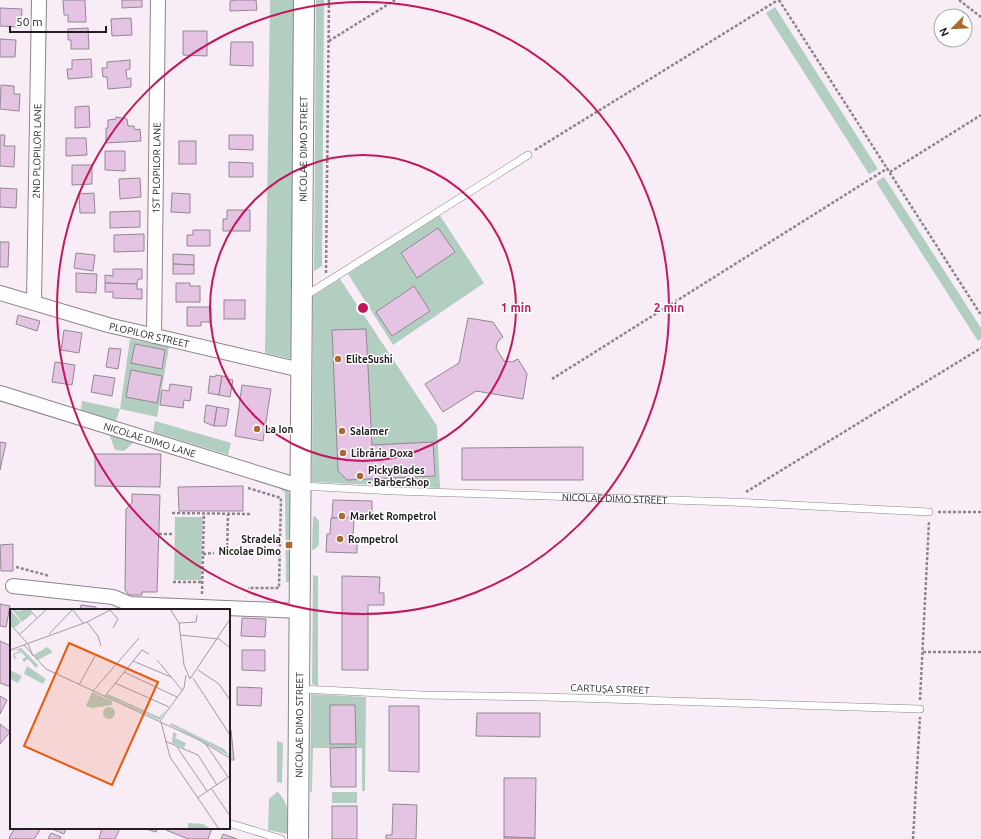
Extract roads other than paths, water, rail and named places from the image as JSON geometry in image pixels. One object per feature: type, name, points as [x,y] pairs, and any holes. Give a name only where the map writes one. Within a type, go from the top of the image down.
[{"type":"street","name":"2ND PLOPILOR LANE","points":[[34,302],[39,0]]},
{"type":"street","name":"1ST PLOPILOR LANE","points":[[154,336],[158,0]]},
{"type":"street","name":"NICOLAE DIMO STREET","points":[[298,839],[304,0]]},
{"type":"street","name":"PLOPILOR STREET","points":[[0,293],[60,311],[154,336],[301,370]]},
{"type":"street","name":"NICOLAE DIMO LANE","points":[[0,393],[300,486]]},
{"type":"street","points":[[13,586],[113,597],[130,604],[300,611]]},
{"type":"lane","points":[[301,298],[528,155]]},
{"type":"lane","name":"NICOLAE DIMO STREET","points":[[300,486],[732,502],[929,512]]},
{"type":"lane","name":"CARTUȘA STREET","points":[[299,689],[422,695],[545,697],[920,709]]},
{"type":"lane","points":[[230,823],[281,839]]},
{"type":"place","name":"EliteSushi","points":[[338,359]]},
{"type":"place","name":"La Ion","points":[[257,429]]},
{"type":"place","name":"Salamer","points":[[342,431]]},
{"type":"place","name":"Librăria Doxa","points":[[343,453]]},
{"type":"place","name":"PickyBlades - BarberShop","points":[[360,476]]},
{"type":"place","name":"Market Rompetrol","points":[[342,516]]},
{"type":"place","name":"Rompetrol","points":[[340,539]]},
{"type":"place","name":"Stradela Nicolae Dimo","points":[[289,545]]}]
